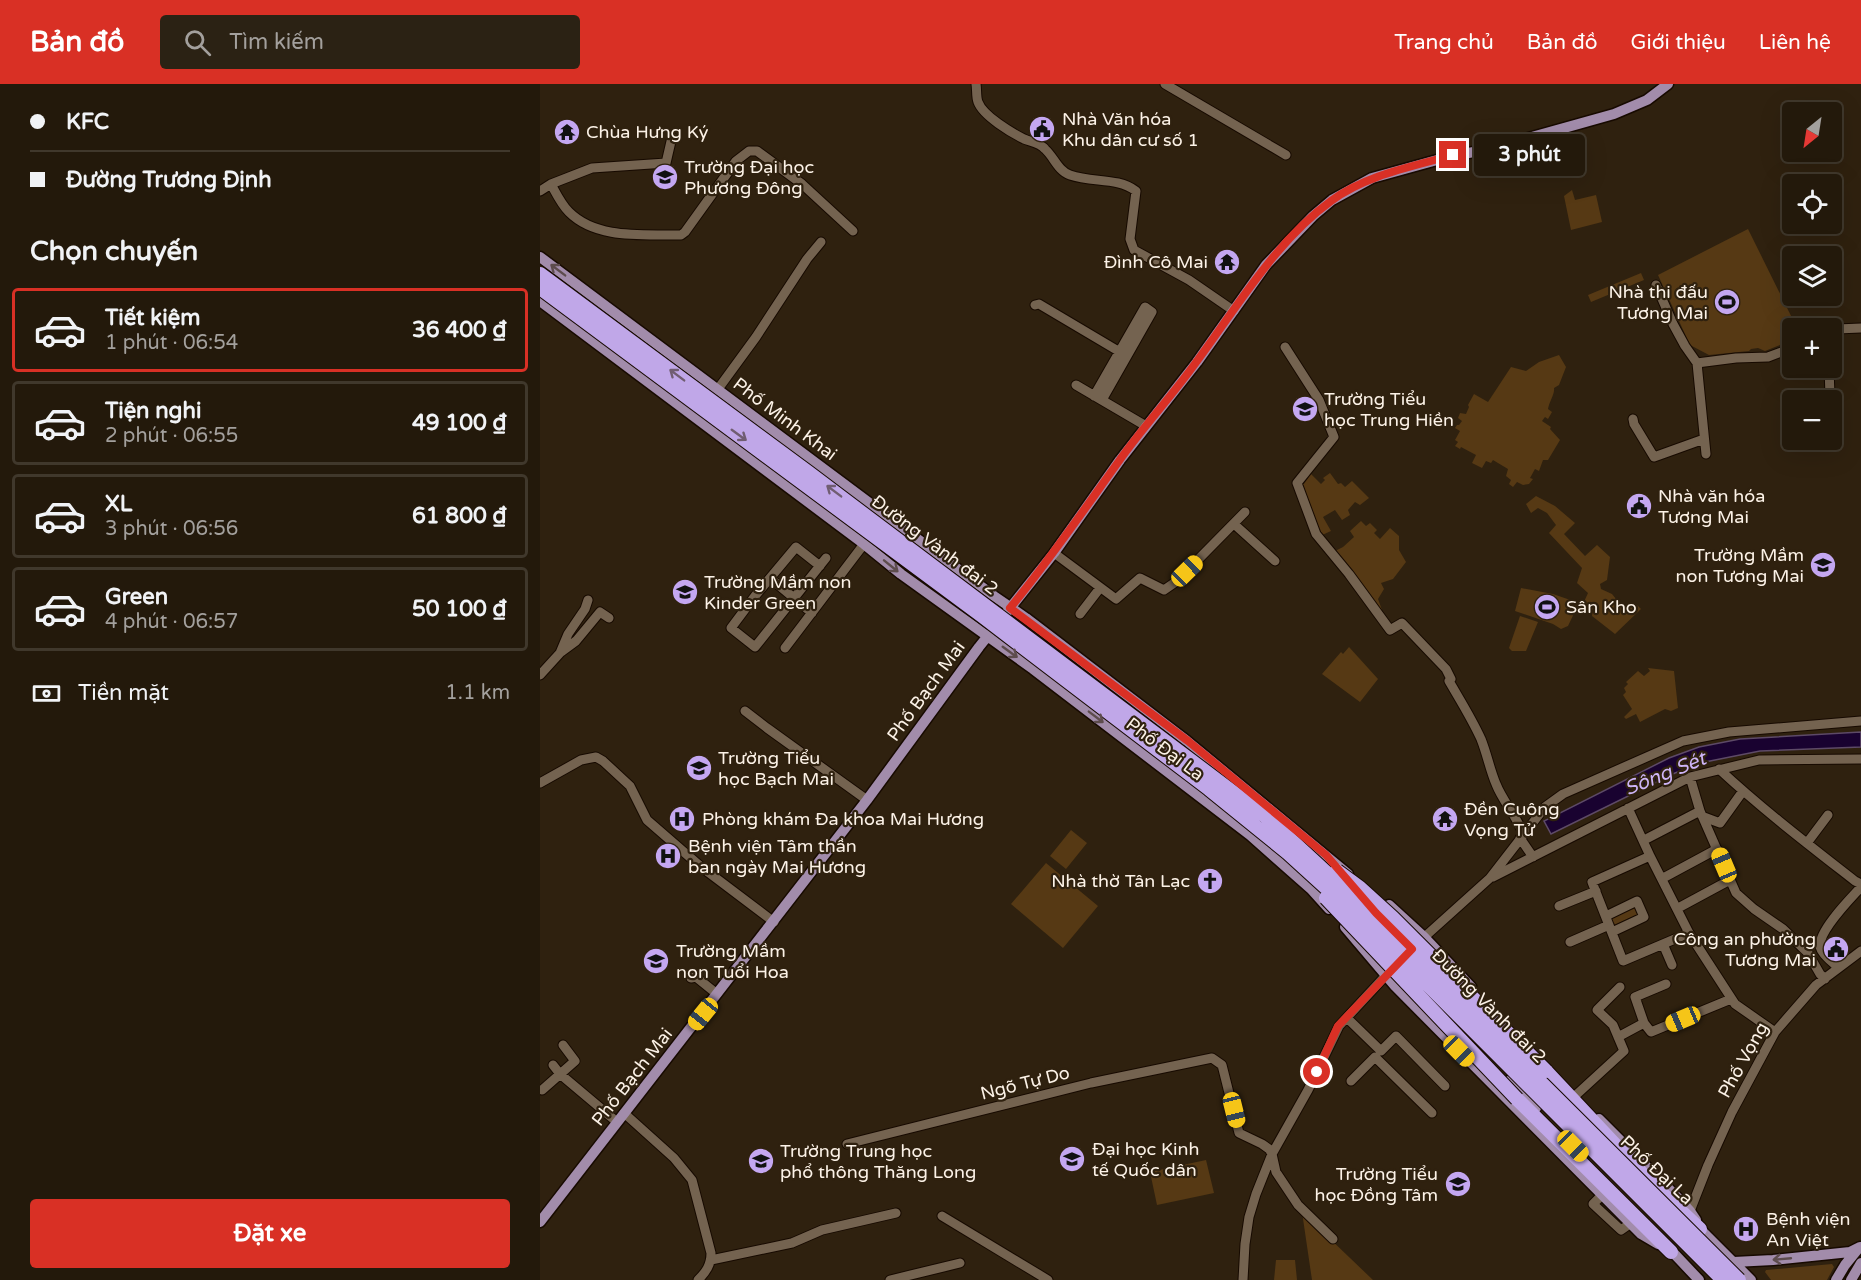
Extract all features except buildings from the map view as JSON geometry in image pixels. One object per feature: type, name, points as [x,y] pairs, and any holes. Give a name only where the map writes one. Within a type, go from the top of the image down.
[{"type":"highway","name":"Đường Vành đai 2","points":[[540,274],[819,480],[1262,823],[1383,925],[1739,1280]]},
{"type":"highway","name":"Đường Vành đai 2","points":[[540,288],[982,616],[1209,789],[1262,823],[1288,853],[1377,934],[1723,1280]]},
{"type":"highway","points":[[1262,823],[1360,888],[1393,918],[1546,1071],[1652,1185],[1700,1228]]},
{"type":"highway","points":[[1262,823],[1517,1099],[1671,1252]]},
{"type":"main road","name":"Phố Bạch Mai","points":[[540,1222],[867,800],[987,637],[1054,553],[1146,426],[1197,362],[1266,265],[1313,216],[1332,200],[1372,178],[1453,155],[1489,149],[1614,114],[1647,100],[1668,84]]},
{"type":"main road","name":"Phố Minh Khai","points":[[540,257],[1010,608]]},
{"type":"main road","points":[[557,314],[568,314],[577,310],[581,297],[578,285]]},
{"type":"main road","points":[[540,301],[987,637]]},
{"type":"main road","points":[[606,351],[602,341],[607,329],[617,322],[626,321]]},
{"type":"main road","name":"Phố Đại La","points":[[1010,608],[1188,741],[1390,906],[1424,937],[1509,1028],[1690,1211],[1700,1228]]},
{"type":"main road","name":"Phố Đại La","points":[[987,637],[1004,647],[1250,835],[1317,895],[1357,926],[1649,1224],[1671,1252],[1697,1279]]},
{"type":"main road","points":[[1066,694],[1087,665]]},
{"type":"main road","name":"Phố Đại La","points":[[1333,861],[1376,913],[1652,1191],[1677,1214],[1700,1228]]},
{"type":"main road","name":"Phố Đại La","points":[[1317,895],[1386,976],[1602,1195],[1626,1227],[1641,1233],[1671,1252]]},
{"type":"main road","points":[[1449,1021],[1467,1003]]},
{"type":"main road","points":[[1492,1028],[1509,1028]]},
{"type":"main road","points":[[1474,1067],[1478,1050]]},
{"type":"main road","points":[[1700,1228],[1751,1280]]},
{"type":"main road","points":[[1734,1262],[1850,1252],[1861,1246]]},
{"type":"main road","points":[[1851,1280],[1861,1246]]},
{"type":"main road","points":[[1836,1280],[1858,1260]]},
{"type":"street","points":[[976,84],[978,103],[985,113],[1011,132],[1042,146],[1061,170],[1067,174],[1100,181],[1112,180],[1137,191],[1130,238],[1134,250],[1189,280],[1234,310]]},
{"type":"street","points":[[1165,84],[1286,155]]},
{"type":"street","points":[[540,191],[551,184],[592,168],[666,163],[672,137]]},
{"type":"street","points":[[551,184],[567,210],[578,220],[590,226],[618,233],[681,235],[736,161],[749,151],[757,151],[802,184],[853,231]]},
{"type":"street","points":[[718,389],[821,242]]},
{"type":"street","points":[[1656,285],[1673,324],[1697,363],[1706,454]]},
{"type":"street","points":[[1035,305],[1039,304],[1124,354],[1098,398]]},
{"type":"street","points":[[1842,329],[1861,328]]},
{"type":"street","points":[[1285,347],[1318,400],[1334,437],[1297,483],[1316,534],[1390,630],[1402,624],[1446,669],[1451,679],[1449,681],[1481,740],[1496,785],[1520,825],[1521,836],[1533,857]]},
{"type":"street","points":[[1697,363],[1768,357],[1782,352]]},
{"type":"street","points":[[1076,385],[1146,426]]},
{"type":"street","points":[[1633,420],[1654,457],[1704,439]]},
{"type":"street","points":[[1054,553],[1116,599],[1140,578],[1164,590],[1177,581],[1245,512]]},
{"type":"street","points":[[1234,524],[1275,561]]},
{"type":"street","points":[[785,648],[864,544]]},
{"type":"street","points":[[796,547],[823,562],[754,647],[732,628],[770,578],[796,547]]},
{"type":"street","points":[[770,578],[812,613]]},
{"type":"street","points":[[1080,614],[1100,588]]},
{"type":"street","points":[[560,653],[567,634],[585,609],[588,600]]},
{"type":"street","points":[[540,675],[560,653],[576,641],[600,612],[609,618]]},
{"type":"street","points":[[745,711],[867,800]]},
{"type":"street","points":[[1244,1280],[1245,1244],[1249,1217],[1256,1194],[1272,1154],[1308,1090],[1338,1026],[1424,937],[1490,878],[1551,801],[1625,765],[1683,741],[1729,732],[1861,721]]},
{"type":"street","points":[[540,783],[581,760],[596,757],[603,761],[630,786],[648,820],[700,866],[774,922]]},
{"type":"street","points":[[1490,878],[1690,777],[1761,760],[1861,759]]},
{"type":"street","points":[[1719,769],[1743,791],[1861,885],[1836,915],[1821,941],[1822,951],[1838,968]]},
{"type":"street","points":[[1690,777],[1702,814],[1736,893],[1783,929],[1808,953],[1825,979]]},
{"type":"street","points":[[1702,814],[1720,823],[1743,791]]},
{"type":"street","points":[[1628,808],[1689,933],[1731,999],[1775,1032]]},
{"type":"street","points":[[1648,838],[1702,814]]},
{"type":"street","points":[[1807,843],[1828,815]]},
{"type":"street","points":[[1665,877],[1717,849]]},
{"type":"street","points":[[1650,856],[1592,882],[1623,961],[1689,933]]},
{"type":"street","points":[[1680,907],[1730,880]]},
{"type":"street","points":[[1559,906],[1596,891]]},
{"type":"street","points":[[1570,942],[1609,924]]},
{"type":"street","points":[[1663,944],[1672,965]]},
{"type":"street","name":"Phố Vọng","points":[[1690,1211],[1729,1120],[1775,1032],[1816,985],[1861,951]]},
{"type":"street","points":[[691,978],[696,977],[717,994]]},
{"type":"street","points":[[1666,984],[1635,998],[1644,1023],[1653,1032],[1731,999]]},
{"type":"street","points":[[1576,1095],[1624,1051],[1613,1025],[1597,1010],[1620,987]]},
{"type":"street","points":[[1347,1018],[1432,1113]]},
{"type":"street","points":[[1618,1036],[1644,1023]]},
{"type":"street","points":[[1351,1081],[1396,1036],[1444,1086]]},
{"type":"street","points":[[542,1090],[575,1061],[563,1046]]},
{"type":"street","name":"Ngõ Tự Do","points":[[847,1144],[1091,1083],[1212,1058],[1222,1065],[1239,1133],[1262,1144],[1272,1154]]},
{"type":"street","points":[[553,1065],[560,1074],[670,1153],[685,1169],[692,1180],[711,1260],[708,1268],[698,1280]]},
{"type":"street","points":[[1272,1154],[1275,1169],[1298,1205],[1333,1239]]},
{"type":"street","points":[[1602,1195],[1593,1204],[1626,1227]]},
{"type":"street","points":[[711,1260],[792,1243],[822,1230],[896,1213]]},
{"type":"street","points":[[942,1216],[1048,1280]]},
{"type":"street","points":[[890,1280],[960,1263]]},
{"type":"shaded area","points":[[1572,190],[1575,200],[1596,195],[1602,222],[1571,230],[1564,196]]},
{"type":"shaded area","name":"Nhà thi đấu Tương Mai","points":[[1748,229],[1782,298],[1782,306],[1786,306],[1792,318],[1782,318],[1782,344],[1765,351],[1758,348],[1709,355],[1690,345],[1658,275]]},
{"type":"shaded area","points":[[1641,273],[1644,280],[1591,302],[1588,295]]},
{"type":"shaded area","points":[[1559,355],[1566,367],[1559,385],[1554,388],[1548,409],[1552,412],[1548,419],[1545,417],[1542,421],[1551,427],[1550,429],[1560,440],[1548,460],[1543,460],[1539,471],[1535,469],[1530,478],[1533,479],[1529,484],[1523,485],[1517,482],[1513,487],[1509,484],[1511,480],[1506,476],[1508,469],[1493,460],[1491,463],[1486,461],[1482,468],[1472,463],[1476,455],[1455,446],[1458,442],[1455,440],[1460,431],[1455,428],[1462,421],[1458,418],[1460,413],[1466,414],[1474,394],[1488,402],[1511,367],[1526,371],[1539,362]]},
{"type":"shaded area","points":[[1330,473],[1338,484],[1341,483],[1345,487],[1352,481],[1369,498],[1360,505],[1355,502],[1348,510],[1350,515],[1342,520],[1335,510],[1323,517],[1331,531],[1320,536],[1301,488],[1311,474],[1321,484],[1325,480],[1323,478]]},
{"type":"shaded area","points":[[1536,496],[1555,506],[1575,523],[1564,534],[1585,556],[1597,545],[1610,557],[1607,580],[1600,584],[1601,589],[1612,594],[1624,609],[1630,605],[1633,608],[1637,605],[1641,609],[1615,634],[1592,616],[1593,610],[1583,604],[1588,593],[1577,583],[1582,568],[1549,533],[1556,525],[1547,513],[1538,508],[1531,513],[1526,504]]},
{"type":"shaded area","points":[[1361,521],[1366,526],[1370,523],[1377,530],[1374,533],[1380,539],[1390,528],[1399,536],[1399,550],[1406,562],[1393,579],[1381,583],[1384,589],[1378,599],[1382,610],[1377,613],[1333,552],[1354,537],[1350,531]]},
{"type":"shaded area","name":"Sân Kho","points":[[1521,588],[1553,594],[1579,603],[1568,626],[1561,629],[1515,611]]},
{"type":"shaded area","points":[[1520,616],[1538,622],[1526,651],[1512,651],[1509,648]]},
{"type":"shaded area","points":[[1349,647],[1378,679],[1360,702],[1322,674],[1341,652],[1343,654]]},
{"type":"shaded area","points":[[1648,668],[1674,671],[1678,708],[1671,711],[1665,709],[1640,722],[1636,714],[1626,719],[1624,717],[1632,709],[1623,695],[1626,692],[1624,688],[1628,684],[1626,682],[1638,671],[1644,676],[1650,671]]},
{"type":"shaded area","points":[[1071,830],[1087,843],[1066,869],[1050,856]]},
{"type":"shaded area","points":[[1046,863],[1098,906],[1063,948],[1011,904]]},
{"type":"shaded area","points":[[1636,907],[1639,914],[1614,925],[1611,918]]},
{"type":"shaded area","points":[[1206,1160],[1214,1193],[1157,1205],[1150,1172]]},
{"type":"shaded area","points":[[1302,1212],[1373,1280],[1312,1280]]},
{"type":"shaded area","points":[[1276,1260],[1295,1260],[1297,1280],[1274,1280]]},
{"type":"shaded area","points":[[1832,1264],[1834,1267],[1827,1280],[1771,1280],[1765,1272],[1766,1270]]},
{"type":"water","name":"Sông Sét","points":[[1861,732],[1861,747],[1760,751],[1705,762],[1675,773],[1551,834],[1544,821],[1669,758],[1699,747],[1740,739]]},
{"type":"place","name":"Nhà Văn hóa Khu dân cư số 1","points":[[1042,129]]},
{"type":"place","name":"Chùa Hưng Ký","points":[[567,132]]},
{"type":"place","name":"Trường Đại học Phương Đông","points":[[665,177]]},
{"type":"place","name":"Đình Cô Mai","points":[[1227,262]]},
{"type":"place","name":"Nhà thi đấu Tương Mai","points":[[1727,302]]},
{"type":"place","name":"Trường Tiểu học Trung Hiền","points":[[1305,409]]},
{"type":"place","name":"Nhà văn hóa Tương Mai","points":[[1639,506]]},
{"type":"place","name":"Trường Mầm non Tương Mai","points":[[1823,565]]},
{"type":"place","name":"Trường Mầm non Kinder Green","points":[[685,592]]},
{"type":"place","name":"Sân Kho","points":[[1547,607]]},
{"type":"place","name":"Trường Tiểu học Bạch Mai","points":[[699,768]]},
{"type":"place","name":"Phòng khám Đa khoa Mai Hương","points":[[682,819]]},
{"type":"place","name":"Đền Cuông Vọng Tử","points":[[1445,819]]},
{"type":"place","name":"Bệnh viện Tâm thần ban ngày Mai Hương","points":[[668,856]]},
{"type":"place","name":"Nhà thờ Tân Lạc","points":[[1210,881]]},
{"type":"place","name":"Công an phường Tương Mai","points":[[1836,949]]},
{"type":"place","name":"Trường Mầm non Tuổi Hoa","points":[[656,961]]},
{"type":"place","name":"Đại học Kinh tế Quốc dân","points":[[1072,1159]]},
{"type":"place","name":"Trường Trung học phổ thông Thăng Long","points":[[761,1161]]},
{"type":"place","name":"Trường Tiểu học Đồng Tâm","points":[[1458,1184]]},
{"type":"place","name":"Bệnh viện An Việt","points":[[1746,1229]]},
{"type":"route","points":[[1317,1072],[1338,1026],[1412,949],[1376,913],[1333,861],[1302,834],[1188,741],[1010,608],[1054,553],[1120,460],[1197,362],[1266,265],[1313,216],[1332,200],[1372,178],[1453,155]]}]
